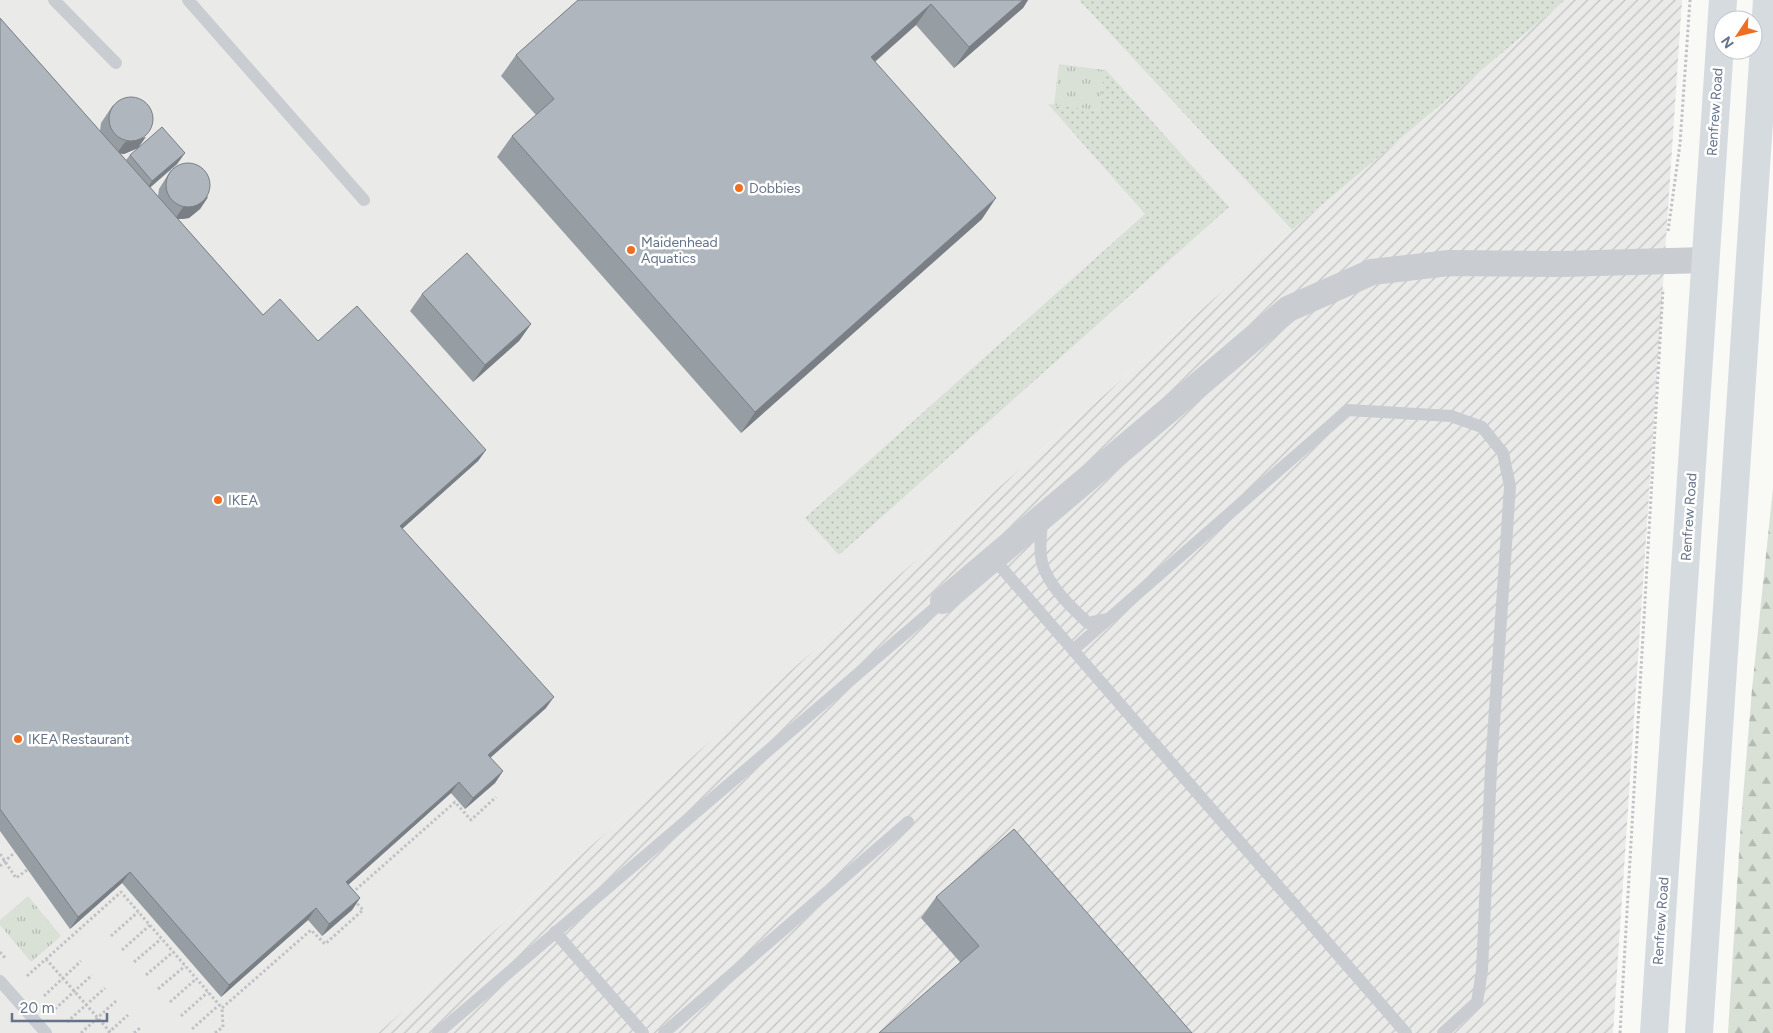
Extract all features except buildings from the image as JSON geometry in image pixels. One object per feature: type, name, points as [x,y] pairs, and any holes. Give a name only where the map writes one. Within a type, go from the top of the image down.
[{"type":"main road","name":"Renfrew Road","points":[[1654,1033],[1723,0]]},
{"type":"main road","points":[[1699,1033],[1767,0]]},
{"type":"street","points":[[943,601],[1288,309],[1372,272],[1449,263],[1561,264],[1706,260]]},
{"type":"lane","points":[[54,0],[116,62]]},
{"type":"lane","points":[[188,0],[364,200]]},
{"type":"lane","points":[[1073,650],[1348,410],[1451,416],[1482,427],[1503,453],[1510,486],[1491,768],[1482,971],[1477,1002],[1442,1033]]},
{"type":"lane","points":[[1042,518],[1040,547],[1044,571],[1066,602],[1088,623],[1108,620]]},
{"type":"lane","points":[[993,558],[1406,1033]]},
{"type":"lane","points":[[438,1033],[943,601]]},
{"type":"lane","points":[[664,1033],[908,822]]},
{"type":"lane","points":[[555,932],[644,1033]]},
{"type":"lane","points":[[0,981],[46,1033]]},
{"type":"path","points":[[1620,1033],[1664,261],[1680,144],[1690,0]]},
{"type":"path","points":[[192,1029],[221,1007],[311,930],[324,944],[331,938],[363,910],[350,896],[455,802],[471,820],[496,797]]},
{"type":"path","points":[[0,866],[15,852]]},
{"type":"path","points":[[0,854],[16,878],[27,870]]},
{"type":"path","points":[[24,979],[121,892],[221,1007],[223,1026],[215,1033]]},
{"type":"path","points":[[111,936],[138,912]]},
{"type":"path","points":[[122,950],[150,925]]},
{"type":"path","points":[[134,962],[161,939]]},
{"type":"path","points":[[0,952],[6,959]]},
{"type":"path","points":[[146,975],[173,952]]},
{"type":"path","points":[[46,959],[110,1032],[128,1015]]},
{"type":"path","points":[[44,996],[81,962]]},
{"type":"path","points":[[158,989],[185,966]]},
{"type":"path","points":[[55,1009],[92,975]]},
{"type":"path","points":[[170,1002],[196,979]]},
{"type":"path","points":[[67,1022],[104,988]]},
{"type":"path","points":[[181,1016],[208,992]]},
{"type":"path","points":[[81,1033],[116,1001]]},
{"type":"path","points":[[134,1033],[140,1028]]},
{"type":"shaded area","points":[[0,0],[1079,0],[1292,230],[378,1033],[0,1033]]},
{"type":"shaded area","points":[[1565,0],[1682,0],[1613,1033],[378,1033],[1292,230]]},
{"type":"green space","points":[[1079,0],[1565,0],[1292,230]]},
{"type":"green space","points":[[1059,64],[1104,70],[1099,110],[1054,105]]},
{"type":"green space","points":[[1105,69],[1229,207],[839,555],[805,518],[1145,214],[1048,104],[1099,110]]},
{"type":"green space","points":[[1773,488],[1773,1033],[1728,1033],[1741,821],[1752,689]]},
{"type":"green space","points":[[28,896],[61,936],[31,962],[0,925],[0,920]]},
{"type":"place","name":"Dobbies","points":[[739,188]]},
{"type":"place","name":"Maidenhead Aquatics","points":[[631,250]]},
{"type":"place","name":"IKEA","points":[[218,500]]},
{"type":"place","name":"IKEA Restaurant","points":[[18,739]]}]
